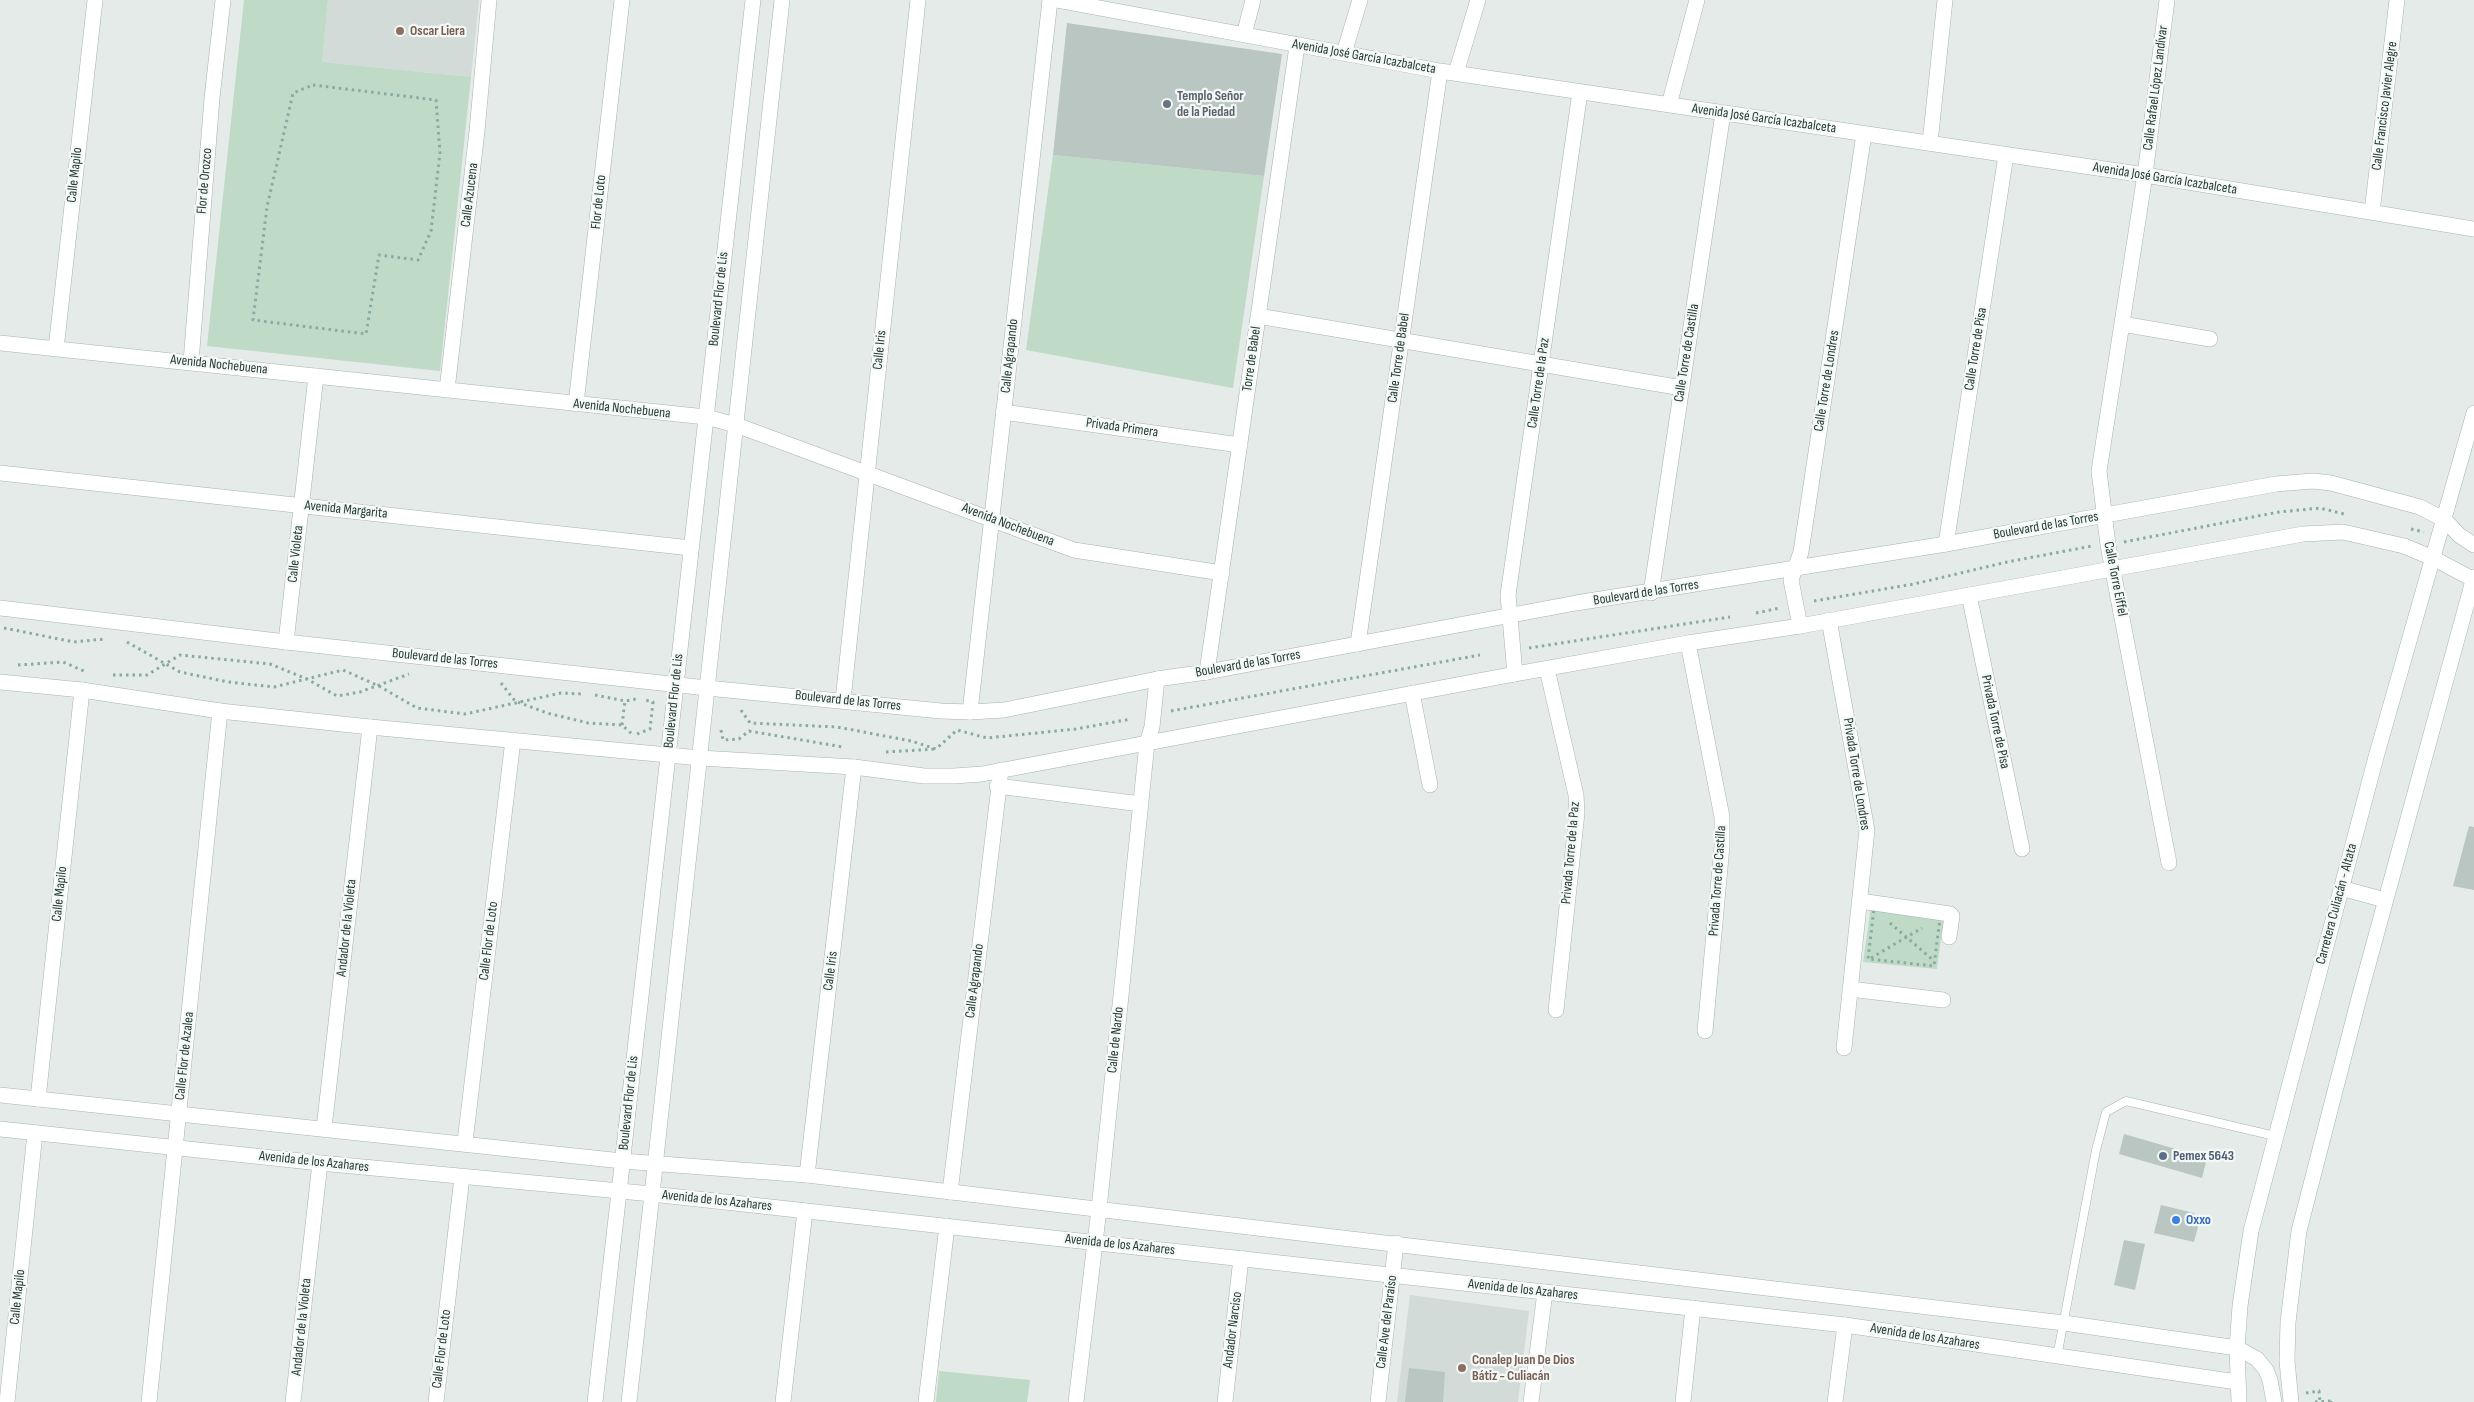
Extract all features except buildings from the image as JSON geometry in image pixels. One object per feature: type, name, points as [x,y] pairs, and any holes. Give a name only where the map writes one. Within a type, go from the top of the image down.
[{"type":"street","name":"Calle Mapilo","points":[[56,349],[95,0]]},
{"type":"street","name":"Flor de Orozco","points":[[191,362],[212,98],[223,0]]},
{"type":"street","name":"Calle Azucena","points":[[447,390],[477,131],[489,0]]},
{"type":"street","name":"Flor de Loto","points":[[576,404],[622,0]]},
{"type":"street","name":"Boulevard Flor de Lis","points":[[595,1402],[753,0]]},
{"type":"street","points":[[629,1402],[782,0]]},
{"type":"street","name":"Calle Iris","points":[[843,700],[918,0]]},
{"type":"street","name":"Calle Agrapando","points":[[970,712],[1050,0]]},
{"type":"street","name":"Avenida José García Icazbalceta","points":[[1056,0],[1440,71],[2145,175],[2474,229]]},
{"type":"street","points":[[1244,35],[1253,0]]},
{"type":"street","points":[[1344,53],[1360,0]]},
{"type":"street","points":[[1456,73],[1478,0]]},
{"type":"street","points":[[1669,105],[1697,0]]},
{"type":"street","points":[[1930,143],[1945,0]]},
{"type":"street","name":"Calle Rafael López Landívar","points":[[2145,175],[2167,0]]},
{"type":"street","name":"Calle Francisco Javier Alegre","points":[[2372,212],[2397,0]]},
{"type":"street","name":"Torre de Babel","points":[[1208,672],[1297,46]]},
{"type":"street","name":"Calle Torre de Babel","points":[[1358,644],[1440,71]]},
{"type":"street","name":"Calle Torre de la Paz","points":[[1515,674],[1511,650],[1508,595],[1580,92]]},
{"type":"street","name":"Calle Torre de Castilla","points":[[1651,593],[1723,113]]},
{"type":"street","name":"Calle Torre de Londres","points":[[1800,626],[1791,580],[1800,552],[1864,134]]},
{"type":"street","name":"Calle Torre de Pisa","points":[[1946,544],[2006,155]]},
{"type":"street","name":"Calle Torre Eiffel","points":[[2145,175],[2099,471],[2103,515],[2112,568],[2169,863]]},
{"type":"street","points":[[1258,316],[1682,388]]},
{"type":"street","points":[[2122,324],[2210,339]]},
{"type":"street","name":"Avenida Nochebuena","points":[[0,343],[706,417],[736,425],[1091,555],[1222,574]]},
{"type":"street","name":"Calle Violeta","points":[[286,642],[316,376]]},
{"type":"street","name":"Privada Primera","points":[[1003,412],[1240,445]]},
{"type":"street","name":"Carretera Culiacán - Altata","points":[[2240,1402],[2237,1382],[2237,1348],[2245,1266],[2275,1136],[2341,888],[2474,413]]},
{"type":"street","name":"Avenida Margarita","points":[[0,473],[691,548]]},
{"type":"street","name":"Boulevard de las Torres","points":[[0,608],[286,642],[676,683],[707,688],[941,711],[970,712],[1004,710],[1157,679],[1208,672],[1576,603],[1651,593],[1946,544],[2276,484],[2313,481],[2348,486],[2420,507],[2445,520],[2459,535],[2474,545]]},
{"type":"street","points":[[0,682],[82,690],[220,711],[370,727],[700,758],[854,767],[924,776],[954,776],[1001,770],[1515,674],[1688,643],[1800,626],[2112,568],[2328,531],[2344,532],[2404,546],[2433,558],[2474,579],[2385,900],[2320,1143],[2299,1231],[2288,1322],[2291,1402]]},
{"type":"street","name":"Privada Torre de Pisa","points":[[1969,595],[2022,849]]},
{"type":"street","name":"Privada Torre de Londres","points":[[1829,620],[1867,830],[1844,1048]]},
{"type":"street","name":"Privada Torre de Castilla","points":[[1688,643],[1722,817],[1722,846],[1705,1031]]},
{"type":"street","name":"Privada Torre de la Paz","points":[[1547,669],[1576,795],[1577,813],[1556,1010]]},
{"type":"street","name":"Calle de Nardo","points":[[1076,1402],[1099,1209],[1147,743],[1157,679]]},
{"type":"street","name":"Calle Mapilo","points":[[38,1099],[82,690]]},
{"type":"street","points":[[1412,693],[1430,785]]},
{"type":"street","name":"Calle Flor de Azalea","points":[[149,1402],[220,711]]},
{"type":"street","name":"Andador de la Violeta","points":[[324,1128],[370,727]]},
{"type":"street","name":"Calle Flor de Loto","points":[[465,1142],[512,740]]},
{"type":"street","name":"Calle Iris","points":[[807,1175],[854,767]]},
{"type":"street","name":"Calle Agrapando","points":[[950,1192],[997,786],[1001,770]]},
{"type":"street","points":[[997,786],[1141,804]]},
{"type":"street","points":[[2341,888],[2385,900]]},
{"type":"street","points":[[1860,901],[1950,914],[1952,916],[1949,937]]},
{"type":"street","points":[[1850,989],[1943,1000]]},
{"type":"street","name":"Avenida de los Azahares","points":[[0,1095],[465,1142],[622,1161],[807,1175],[2064,1322],[2237,1348]]},
{"type":"street","name":"Avenida de los Azahares","points":[[0,1129],[320,1163],[652,1194],[1845,1325],[2237,1382]]},
{"type":"street","name":"Calle Mapilo","points":[[7,1402],[35,1133]]},
{"type":"street","name":"Andador de la Violeta","points":[[294,1402],[320,1163]]},
{"type":"street","name":"Calle Flor de Loto","points":[[436,1402],[462,1177]]},
{"type":"street","points":[[783,1402],[805,1211]]},
{"type":"street","points":[[926,1402],[947,1226]]},
{"type":"street","name":"Calle Ave del Paraíso","points":[[1378,1402],[1396,1243]]},
{"type":"street","name":"Andador Narciso","points":[[1225,1402],[1241,1258]]},
{"type":"street","points":[[1531,1402],[1545,1292]]},
{"type":"street","points":[[1683,1402],[1693,1308]]},
{"type":"street","points":[[1836,1402],[1845,1325]]},
{"type":"street","points":[[2237,1348],[2257,1359],[2266,1370],[2274,1402]]},
{"type":"lane","points":[[2057,1357],[2096,1150],[2106,1112],[2126,1101],[2275,1136]]},
{"type":"path","points":[[313,85],[436,100],[440,153],[431,231],[418,260],[379,255],[366,334],[354,333],[253,320],[267,207],[293,93],[313,85]]},
{"type":"path","points":[[1814,601],[1914,584],[2007,562],[2099,545]]},
{"type":"path","points":[[1750,614],[1785,607]]},
{"type":"path","points":[[1511,650],[1732,617]]},
{"type":"path","points":[[0,628],[74,642],[111,639]]},
{"type":"path","points":[[120,638],[180,672],[228,682],[274,687],[343,670],[379,686],[417,708],[465,714],[515,701],[561,693],[590,694],[625,701],[638,699],[652,702],[650,729],[634,735],[622,725],[580,721],[546,714],[515,701],[500,683],[491,681]]},
{"type":"path","points":[[107,675],[147,675],[180,655],[270,664],[307,680],[337,696],[379,686],[412,672]]},
{"type":"path","points":[[1153,714],[1480,655]]},
{"type":"path","points":[[17,665],[63,662],[90,674]]},
{"type":"path","points":[[622,725],[625,701]]},
{"type":"path","points":[[734,710],[742,710],[750,723],[837,727],[936,748]]},
{"type":"path","points":[[884,752],[936,748],[957,730],[987,738],[1076,729],[1131,719]]},
{"type":"path","points":[[719,723],[723,740],[739,739],[749,731],[846,748]]},
{"type":"path","points":[[1874,909],[1880,915]]},
{"type":"path","points":[[1874,909],[1940,918]]},
{"type":"path","points":[[1868,959],[1874,909]]},
{"type":"path","points":[[1931,923],[1940,918]]},
{"type":"path","points":[[1868,959],[1934,966],[1940,918]]},
{"type":"path","points":[[1887,920],[1935,962]]},
{"type":"path","points":[[1868,959],[1923,927]]},
{"type":"path","points":[[2320,1391],[2320,1402]]},
{"type":"path","points":[[2315,1402],[2331,1402]]},
{"type":"shaded area","name":"Oscar Liera","points":[[328,0],[479,0],[471,77],[322,62]]},
{"type":"shaded area","name":"Conalep Juan De Dios Bátiz - Culiacán","points":[[1410,1295],[1529,1311],[1518,1402],[1397,1402]]},
{"type":"green space","points":[[244,0],[328,0],[322,62],[471,77],[440,371],[207,346]]},
{"type":"green space","points":[[1053,155],[1264,176],[1233,388],[1026,350]]},
{"type":"green space","points":[[1871,907],[1944,915],[1937,969],[1863,962]]},
{"type":"green space","points":[[939,1371],[1030,1380],[1027,1402],[936,1402]]},
{"type":"place","name":"Oscar Liera","points":[[400,31]]},
{"type":"place","name":"Templo Señor de la Piedad","points":[[1167,104]]},
{"type":"place","name":"Pemex 5643","points":[[2163,1156]]},
{"type":"place","name":"Oxxo","points":[[2176,1220]]},
{"type":"place","name":"Conalep Juan De Dios Bátiz - Culiacán","points":[[1462,1368]]}]
